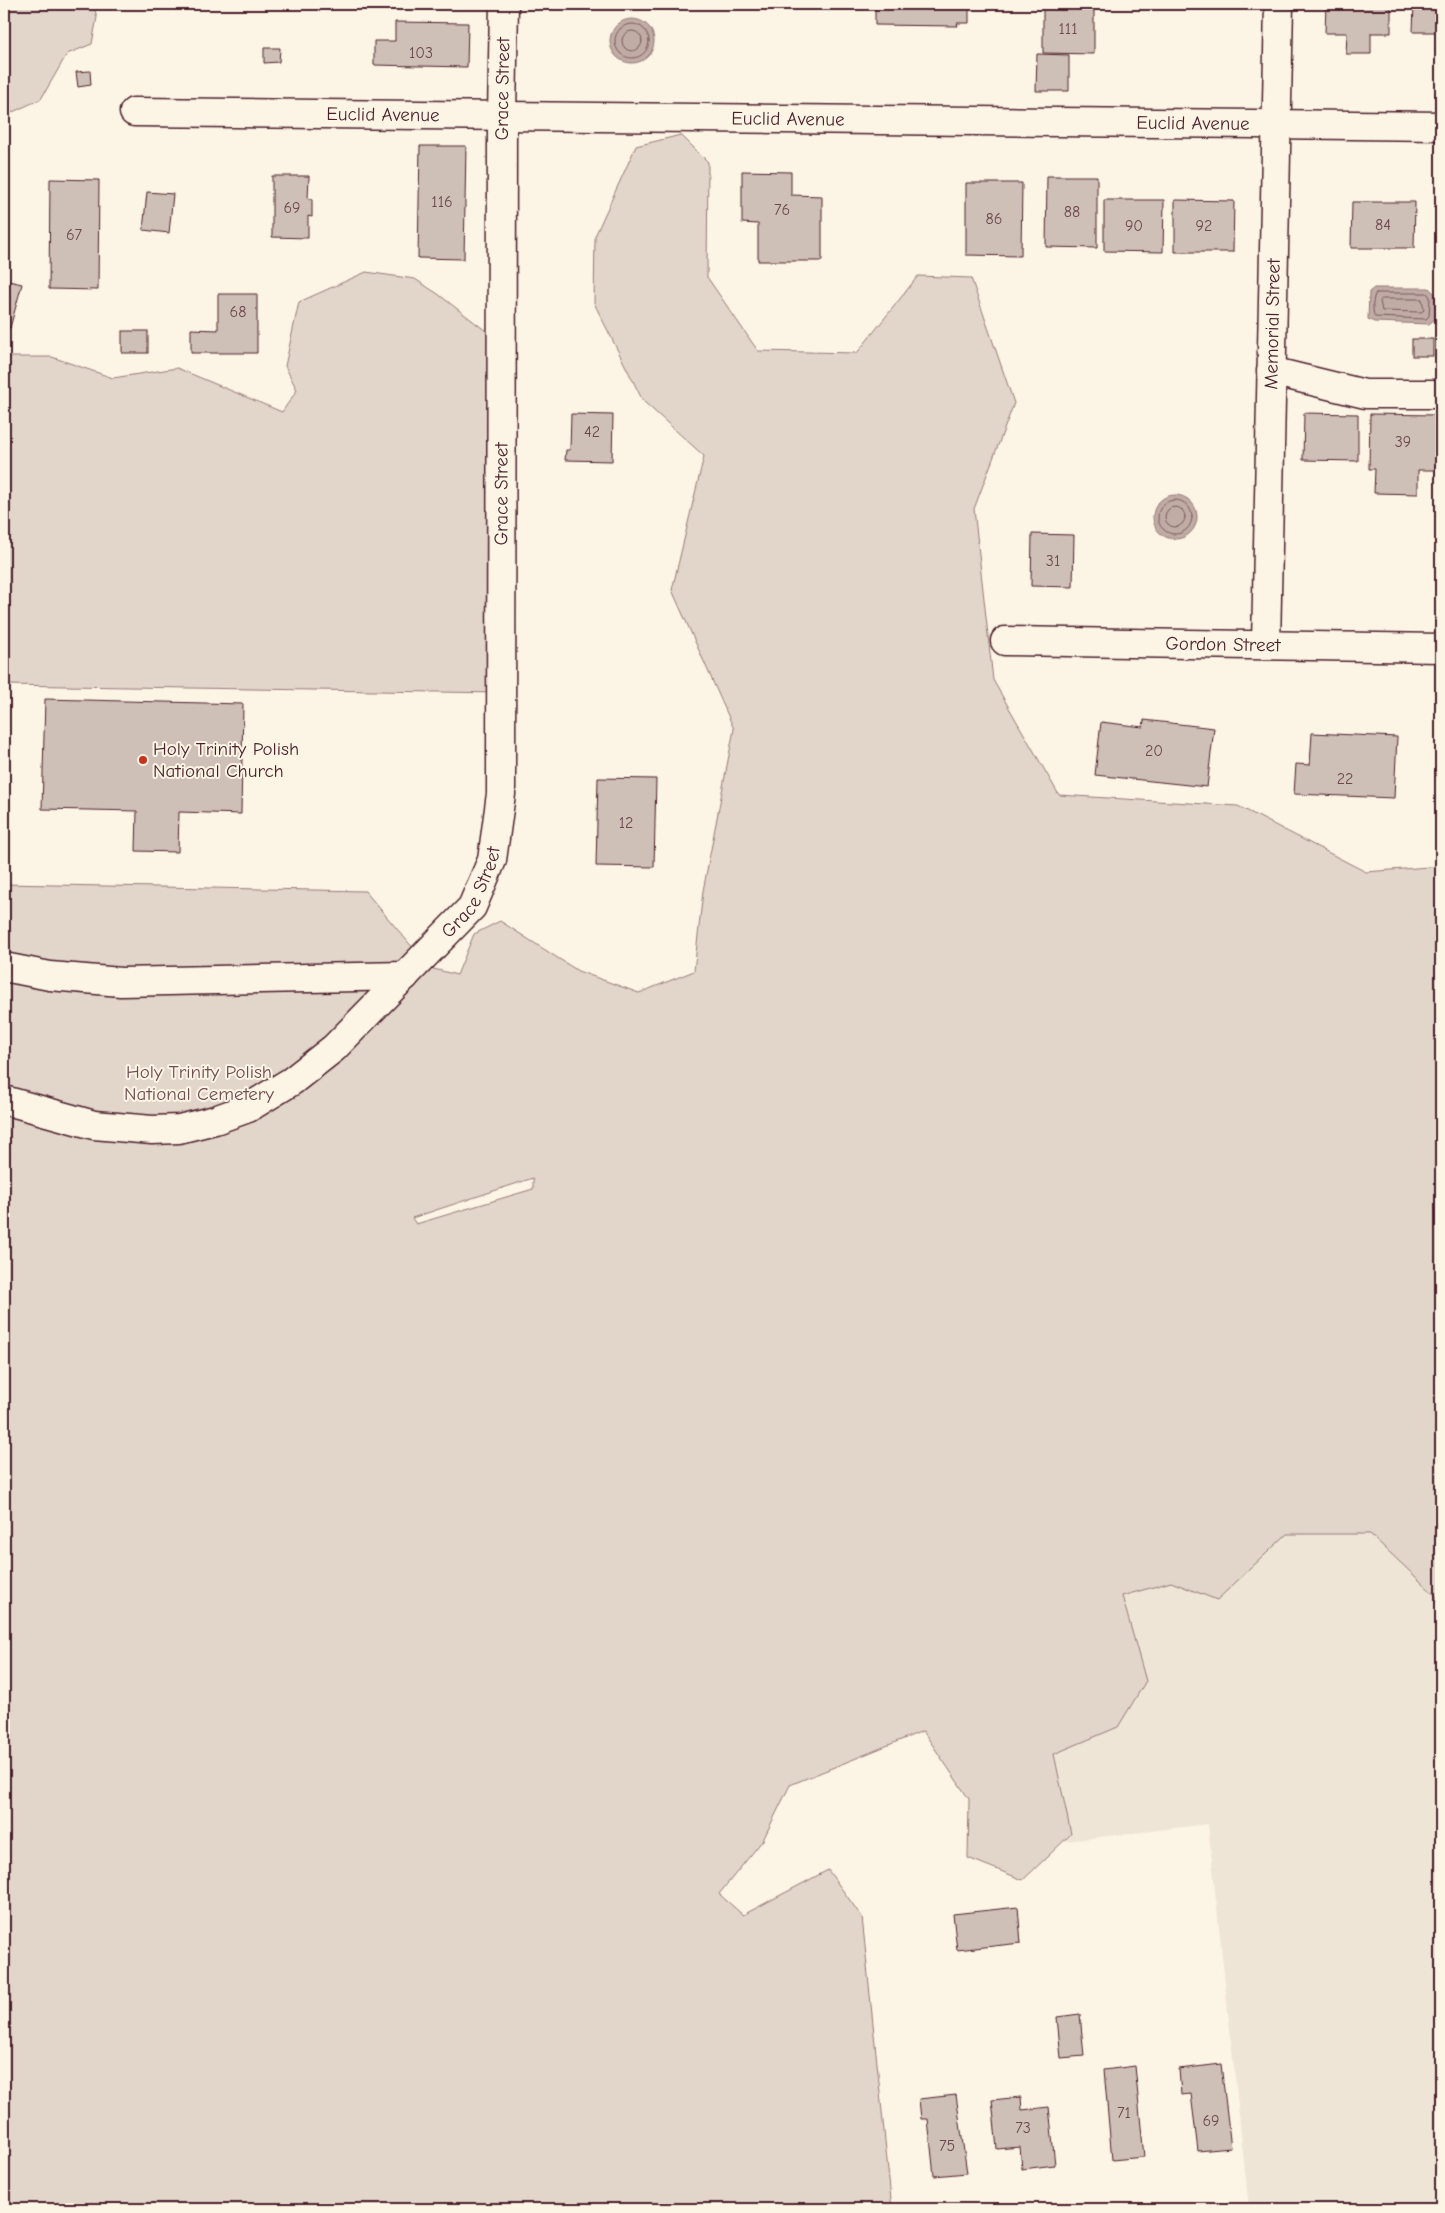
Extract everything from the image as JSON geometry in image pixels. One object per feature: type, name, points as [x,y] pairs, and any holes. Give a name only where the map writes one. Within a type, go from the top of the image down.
[{"type":"street","name":"Grace Street","points":[[4,1100],[94,1125],[152,1130],[179,1129],[215,1120],[248,1108],[292,1081],[334,1048],[472,907],[492,860],[501,794],[502,116],[504,4]]},
{"type":"street","name":"Memorial Street","points":[[1266,645],[1279,4]]},
{"type":"street","name":"Euclid Avenue","points":[[134,112],[1441,126]]},
{"type":"street","points":[[1271,371],[1365,394],[1441,394]]},
{"type":"street","name":"Gordon Street","points":[[1005,641],[1441,648]]},
{"type":"street","points":[[4,966],[50,976],[121,982],[413,967]]},
{"type":"shaded area","points":[[999,1424],[1441,1510],[1441,2209],[1249,2209],[1208,1824],[1043,1844]]},
{"type":"green space","points":[[4,4],[93,4],[97,17],[92,44],[67,54],[41,99],[4,116]]},
{"type":"green space","name":"Holy Trinity Polish National Cemetery","points":[[681,135],[708,162],[707,277],[758,351],[857,353],[918,276],[971,278],[1014,403],[974,509],[993,680],[1059,795],[1238,806],[1366,872],[1441,866],[1441,1610],[1436,1596],[1370,1534],[1287,1534],[1217,1600],[1171,1582],[1122,1596],[1146,1681],[1118,1727],[1054,1754],[1071,1834],[1023,1880],[968,1858],[969,1799],[923,1731],[790,1785],[763,1840],[719,1894],[743,1915],[828,1870],[862,1917],[892,2209],[4,2209],[4,884],[365,891],[430,968],[457,975],[474,934],[500,921],[578,971],[639,993],[694,971],[703,891],[734,729],[672,590],[704,456],[643,401],[594,303],[595,236],[636,146]],"holes":[[[533,1178],[533,1189],[416,1224],[412,1218]]]},
{"type":"green space","points":[[366,272],[415,279],[438,294],[499,341],[499,693],[4,685],[4,357],[52,357],[113,378],[177,368],[282,412],[297,390],[285,366],[299,302]]},
{"type":"water","points":[[632,19],[644,23],[650,29],[654,41],[650,53],[644,59],[632,63],[620,59],[614,53],[610,41],[614,29],[620,23]]},
{"type":"water","points":[[1374,288],[1429,288],[1435,294],[1435,319],[1429,324],[1374,322],[1368,319],[1369,292]]},
{"type":"water","points":[[1175,495],[1187,499],[1193,505],[1197,517],[1193,529],[1187,535],[1175,539],[1163,535],[1157,529],[1153,517],[1157,505],[1163,499]]},
{"type":"building","points":[[875,4],[969,4],[969,23],[957,23],[958,26],[875,25]]},
{"type":"building","points":[[1043,4],[1094,4],[1094,54],[1043,53]]},
{"type":"building","points":[[1326,4],[1391,4],[1391,33],[1371,33],[1371,54],[1346,54],[1347,33],[1325,33]]},
{"type":"building","points":[[1414,4],[1441,4],[1441,32],[1413,32]]},
{"type":"building","points":[[395,22],[468,23],[467,67],[374,65],[374,41],[395,41]]},
{"type":"building","points":[[264,48],[280,48],[279,62],[264,63]]},
{"type":"building","points":[[1037,54],[1069,55],[1069,91],[1036,91]]},
{"type":"building","points":[[90,71],[91,85],[78,87],[76,72]]},
{"type":"building","points":[[420,146],[466,146],[464,259],[418,258]]},
{"type":"building","points":[[742,171],[791,172],[791,195],[822,196],[822,261],[758,261],[758,224],[742,223]]},
{"type":"building","points":[[272,176],[309,176],[308,199],[312,199],[312,217],[308,216],[308,238],[272,237]]},
{"type":"building","points":[[1047,176],[1097,176],[1097,248],[1046,247]]},
{"type":"building","points":[[50,179],[99,180],[98,290],[49,289]]},
{"type":"building","points":[[966,183],[1022,183],[1021,256],[966,255]]},
{"type":"building","points":[[147,192],[173,194],[169,233],[143,230]]},
{"type":"building","points":[[1104,200],[1164,200],[1163,252],[1104,251]]},
{"type":"building","points":[[1175,200],[1234,201],[1233,252],[1175,252]]},
{"type":"building","points":[[1352,202],[1415,202],[1414,248],[1351,248]]},
{"type":"building","points":[[4,280],[22,284],[10,328],[4,327]]},
{"type":"building","points":[[218,294],[257,294],[257,353],[191,353],[191,329],[218,330]]},
{"type":"building","points":[[122,331],[148,331],[148,353],[122,353]]},
{"type":"building","points":[[1412,339],[1433,339],[1433,356],[1412,356]]},
{"type":"building","points":[[1304,413],[1358,414],[1358,461],[1303,460]]},
{"type":"building","points":[[571,414],[613,415],[612,461],[565,460],[566,450],[570,450]]},
{"type":"building","points":[[1370,414],[1437,415],[1436,470],[1418,470],[1418,494],[1374,493],[1375,469],[1369,469]]},
{"type":"building","points":[[1032,534],[1074,535],[1073,587],[1031,586]]},
{"type":"building","name":"Holy Trinity Polish National Church","points":[[45,699],[243,704],[241,814],[179,812],[178,852],[136,851],[137,811],[42,809]]},
{"type":"building","points":[[1144,720],[1214,728],[1207,787],[1095,775],[1101,722],[1143,727]]},
{"type":"building","points":[[1312,733],[1397,737],[1394,798],[1294,794],[1296,764],[1310,765]]},
{"type":"building","points":[[598,778],[656,779],[654,867],[596,866]]},
{"type":"building","points":[[1018,1907],[1021,1943],[957,1950],[953,1914]]},
{"type":"building","points":[[1080,2014],[1084,2056],[1061,2058],[1057,2017]]},
{"type":"building","points":[[1221,2064],[1231,2148],[1198,2151],[1191,2094],[1181,2095],[1179,2069]]},
{"type":"building","points":[[1135,2066],[1144,2157],[1112,2160],[1104,2070]]},
{"type":"building","points":[[956,2095],[967,2173],[934,2176],[928,2119],[921,2119],[919,2099]]},
{"type":"building","points":[[1021,2097],[1022,2110],[1049,2107],[1055,2165],[1022,2169],[1020,2147],[997,2149],[992,2100]]},
{"type":"place","name":"Holy Trinity Polish National Church","points":[[143,760]]}]
